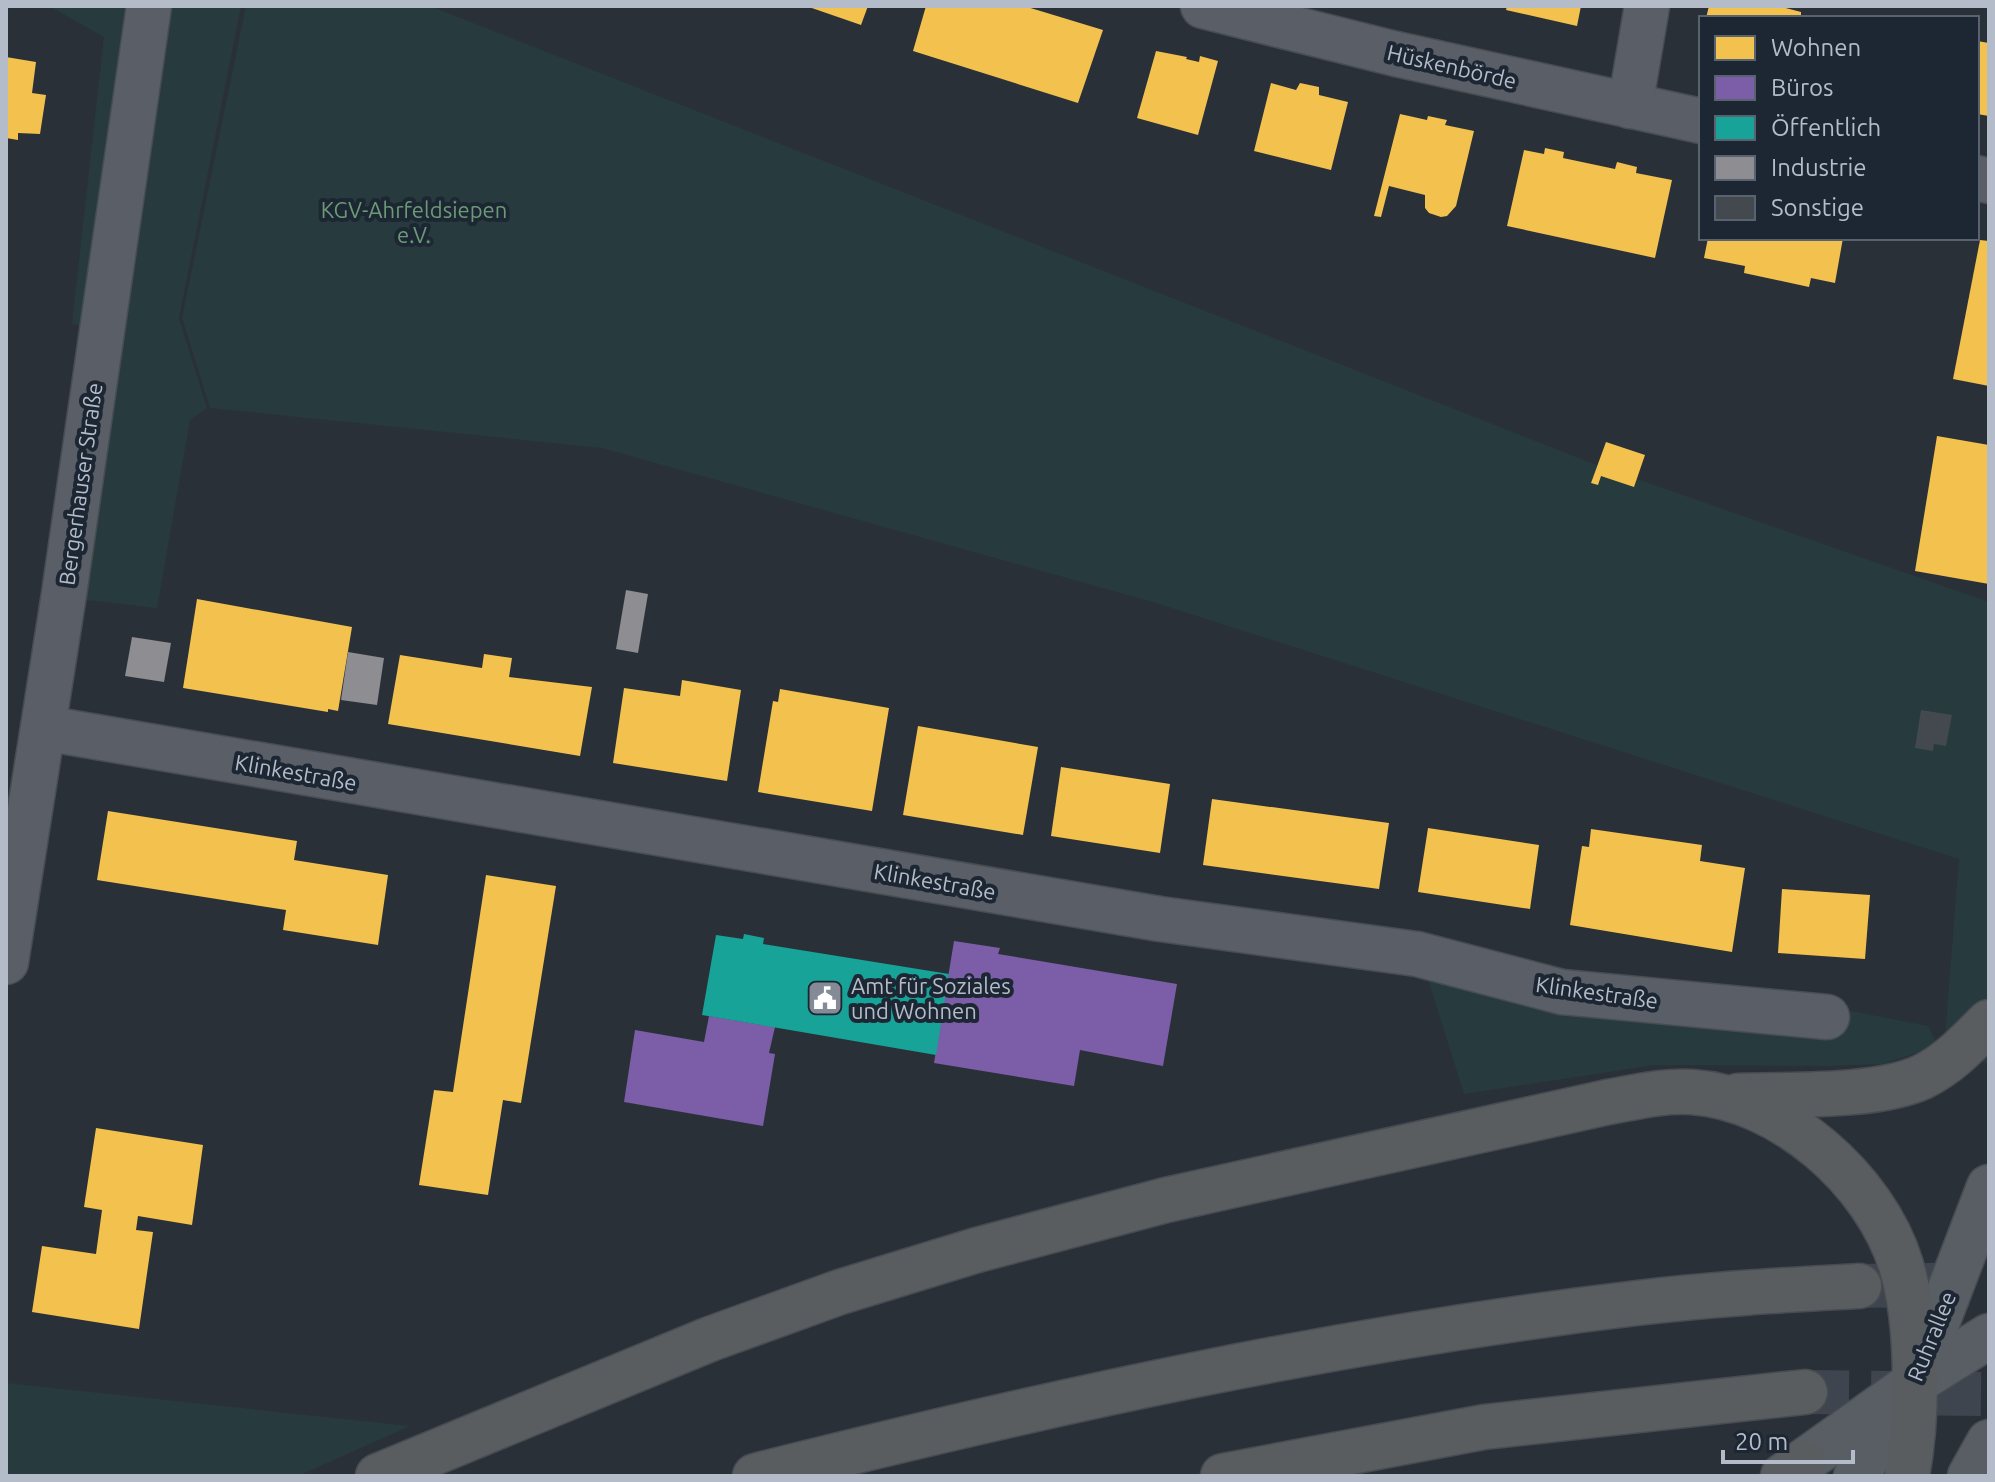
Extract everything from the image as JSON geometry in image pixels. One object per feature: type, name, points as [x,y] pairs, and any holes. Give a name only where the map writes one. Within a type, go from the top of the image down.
[{"type":"highway","points":[[378,1476],[710,1339],[840,1292],[977,1250],[1166,1200],[1608,1102],[1676,1091],[1724,1097],[1876,1090],[1903,1085],[1942,1066],[1989,1022]]},
{"type":"highway","points":[[1724,1097],[1774,1117],[1822,1149],[1873,1208],[1894,1246],[1907,1294],[1914,1383],[1915,1419],[1907,1476]]},
{"type":"highway","points":[[755,1476],[980,1421],[1361,1343],[1639,1303],[1859,1286]]},
{"type":"highway","points":[[1223,1476],[1484,1427],[1805,1392]]},
{"type":"main road","name":"Ruhrallee","points":[[1856,1476],[1914,1383],[1989,1187]]},
{"type":"main road","points":[[1793,1469],[1914,1383],[1989,1336]]},
{"type":"main road","points":[[1970,1476],[1989,1442]]},
{"type":"street","name":"Bergerhauser Straße","points":[[6,962],[44,728],[149,6]]},
{"type":"street","name":"Hüskenbörde","points":[[1203,6],[1396,54],[1699,121]]},
{"type":"street","points":[[1630,106],[1647,6]]},
{"type":"street","name":"Klinkestraße","points":[[44,728],[1160,919],[1417,954],[1562,992],[1827,1017]]},
{"type":"green space","points":[[49,6],[241,6],[179,318],[207,408],[190,420],[157,608],[67,598],[106,329],[72,324],[104,37]]},
{"type":"green space","name":"KGV-Ahrfeldsiepen e.V.","points":[[246,6],[430,6],[1594,464],[1989,602],[1989,1064],[1944,1049],[1959,859],[1156,603],[602,448],[210,408],[182,318]]},
{"type":"green space","points":[[1422,960],[1827,1024],[1852,1011],[1928,1026],[1938,1046],[1883,1064],[1655,1065],[1464,1094]]},
{"type":"green space","points":[[6,1383],[410,1426],[298,1476],[6,1476]]},
{"type":"building: Wohnen","points":[[806,6],[868,6],[861,25]]},
{"type":"building: Wohnen","points":[[926,6],[1024,6],[1103,30],[1078,103],[913,51]]},
{"type":"building: Wohnen","points":[[1507,6],[1581,6],[1577,26],[1506,10]]},
{"type":"building: Wohnen","points":[[1709,6],[1778,6],[1801,12],[1801,16],[1706,16]]},
{"type":"building: Wohnen","points":[[1979,41],[1989,43],[1989,116],[1979,114]]},
{"type":"building: Wohnen","points":[[1156,51],[1199,62],[1200,56],[1218,61],[1198,135],[1137,118]]},
{"type":"building: Wohnen","points":[[6,57],[36,62],[32,93],[46,95],[40,134],[18,133],[18,140],[6,138]]},
{"type":"building: Wohnen","points":[[1271,83],[1296,90],[1300,83],[1319,87],[1319,95],[1348,102],[1331,170],[1254,151]]},
{"type":"building: Wohnen","points":[[1400,114],[1427,120],[1428,116],[1447,120],[1445,125],[1474,131],[1456,206],[1447,216],[1429,213],[1425,208],[1425,195],[1389,186],[1381,217],[1374,216]]},
{"type":"building: Wohnen","points":[[1545,148],[1564,152],[1563,158],[1615,169],[1617,162],[1637,167],[1636,173],[1672,180],[1655,258],[1507,226],[1524,150],[1544,154]]},
{"type":"building: Wohnen","points":[[1708,240],[1843,240],[1835,283],[1811,278],[1809,287],[1744,273],[1745,266],[1704,258]]},
{"type":"building: Wohnen","points":[[1980,240],[1989,241],[1989,386],[1953,379]]},
{"type":"building: Wohnen","points":[[1937,436],[1989,445],[1989,584],[1915,571]]},
{"type":"building: Wohnen","points":[[1606,442],[1645,455],[1634,487],[1601,476],[1598,485],[1591,483]]},
{"type":"building: Wohnen","points":[[197,599],[352,627],[338,711],[328,709],[328,712],[183,688]]},
{"type":"building: Wohnen","points":[[484,654],[512,658],[509,677],[592,687],[580,756],[388,724],[400,655],[482,668]]},
{"type":"building: Wohnen","points":[[682,680],[741,690],[727,781],[613,763],[624,688],[680,696]]},
{"type":"building: Wohnen","points":[[780,689],[889,708],[872,811],[758,792],[773,701],[778,702]]},
{"type":"building: Wohnen","points":[[918,726],[1038,747],[1023,835],[903,815]]},
{"type":"building: Wohnen","points":[[1061,767],[1170,784],[1160,853],[1051,836]]},
{"type":"building: Wohnen","points":[[1212,799],[1389,823],[1379,889],[1203,865]]},
{"type":"building: Wohnen","points":[[108,811],[297,841],[294,860],[388,875],[378,945],[283,930],[286,910],[97,880]]},
{"type":"building: Wohnen","points":[[1428,828],[1539,845],[1530,909],[1418,892]]},
{"type":"building: Wohnen","points":[[1591,829],[1702,845],[1700,861],[1745,868],[1732,952],[1570,925],[1582,846],[1589,847]]},
{"type":"building: Wohnen","points":[[486,875],[556,886],[521,1103],[503,1100],[488,1195],[419,1185],[434,1090],[453,1092]]},
{"type":"building: Wohnen","points":[[1782,889],[1870,895],[1865,959],[1778,953]]},
{"type":"building: Wohnen","points":[[96,1128],[203,1145],[192,1225],[138,1216],[136,1230],[153,1232],[139,1329],[32,1312],[42,1246],[96,1254],[102,1210],[84,1207]]},
{"type":"building: Büros","points":[[954,941],[1000,948],[998,954],[1177,984],[1163,1066],[1080,1050],[1074,1086],[934,1063]]},
{"type":"building: Büros","points":[[709,1016],[775,1027],[769,1053],[775,1054],[763,1126],[624,1102],[635,1030],[704,1042]]},
{"type":"building: Öffentlich","name":"Amt für Soziales und Wohnen","points":[[744,934],[764,938],[763,944],[949,974],[936,1055],[702,1015],[716,935],[743,939]]},
{"type":"building: Industrie","points":[[626,590],[648,594],[638,653],[616,649]]},
{"type":"building: Industrie","points":[[132,637],[171,643],[164,682],[125,676]]},
{"type":"building: Industrie","points":[[348,652],[384,658],[377,705],[341,700]]},
{"type":"building: Sonstige","points":[[1921,710],[1952,715],[1946,746],[1934,744],[1933,751],[1915,748]]},
{"type":"tunnel","points":[[1859,1286],[1989,1284]]},
{"type":"tunnel","points":[[1805,1392],[1989,1394]]},
{"type":"place","name":"Amt für Soziales und Wohnen","points":[[825,998]]}]
